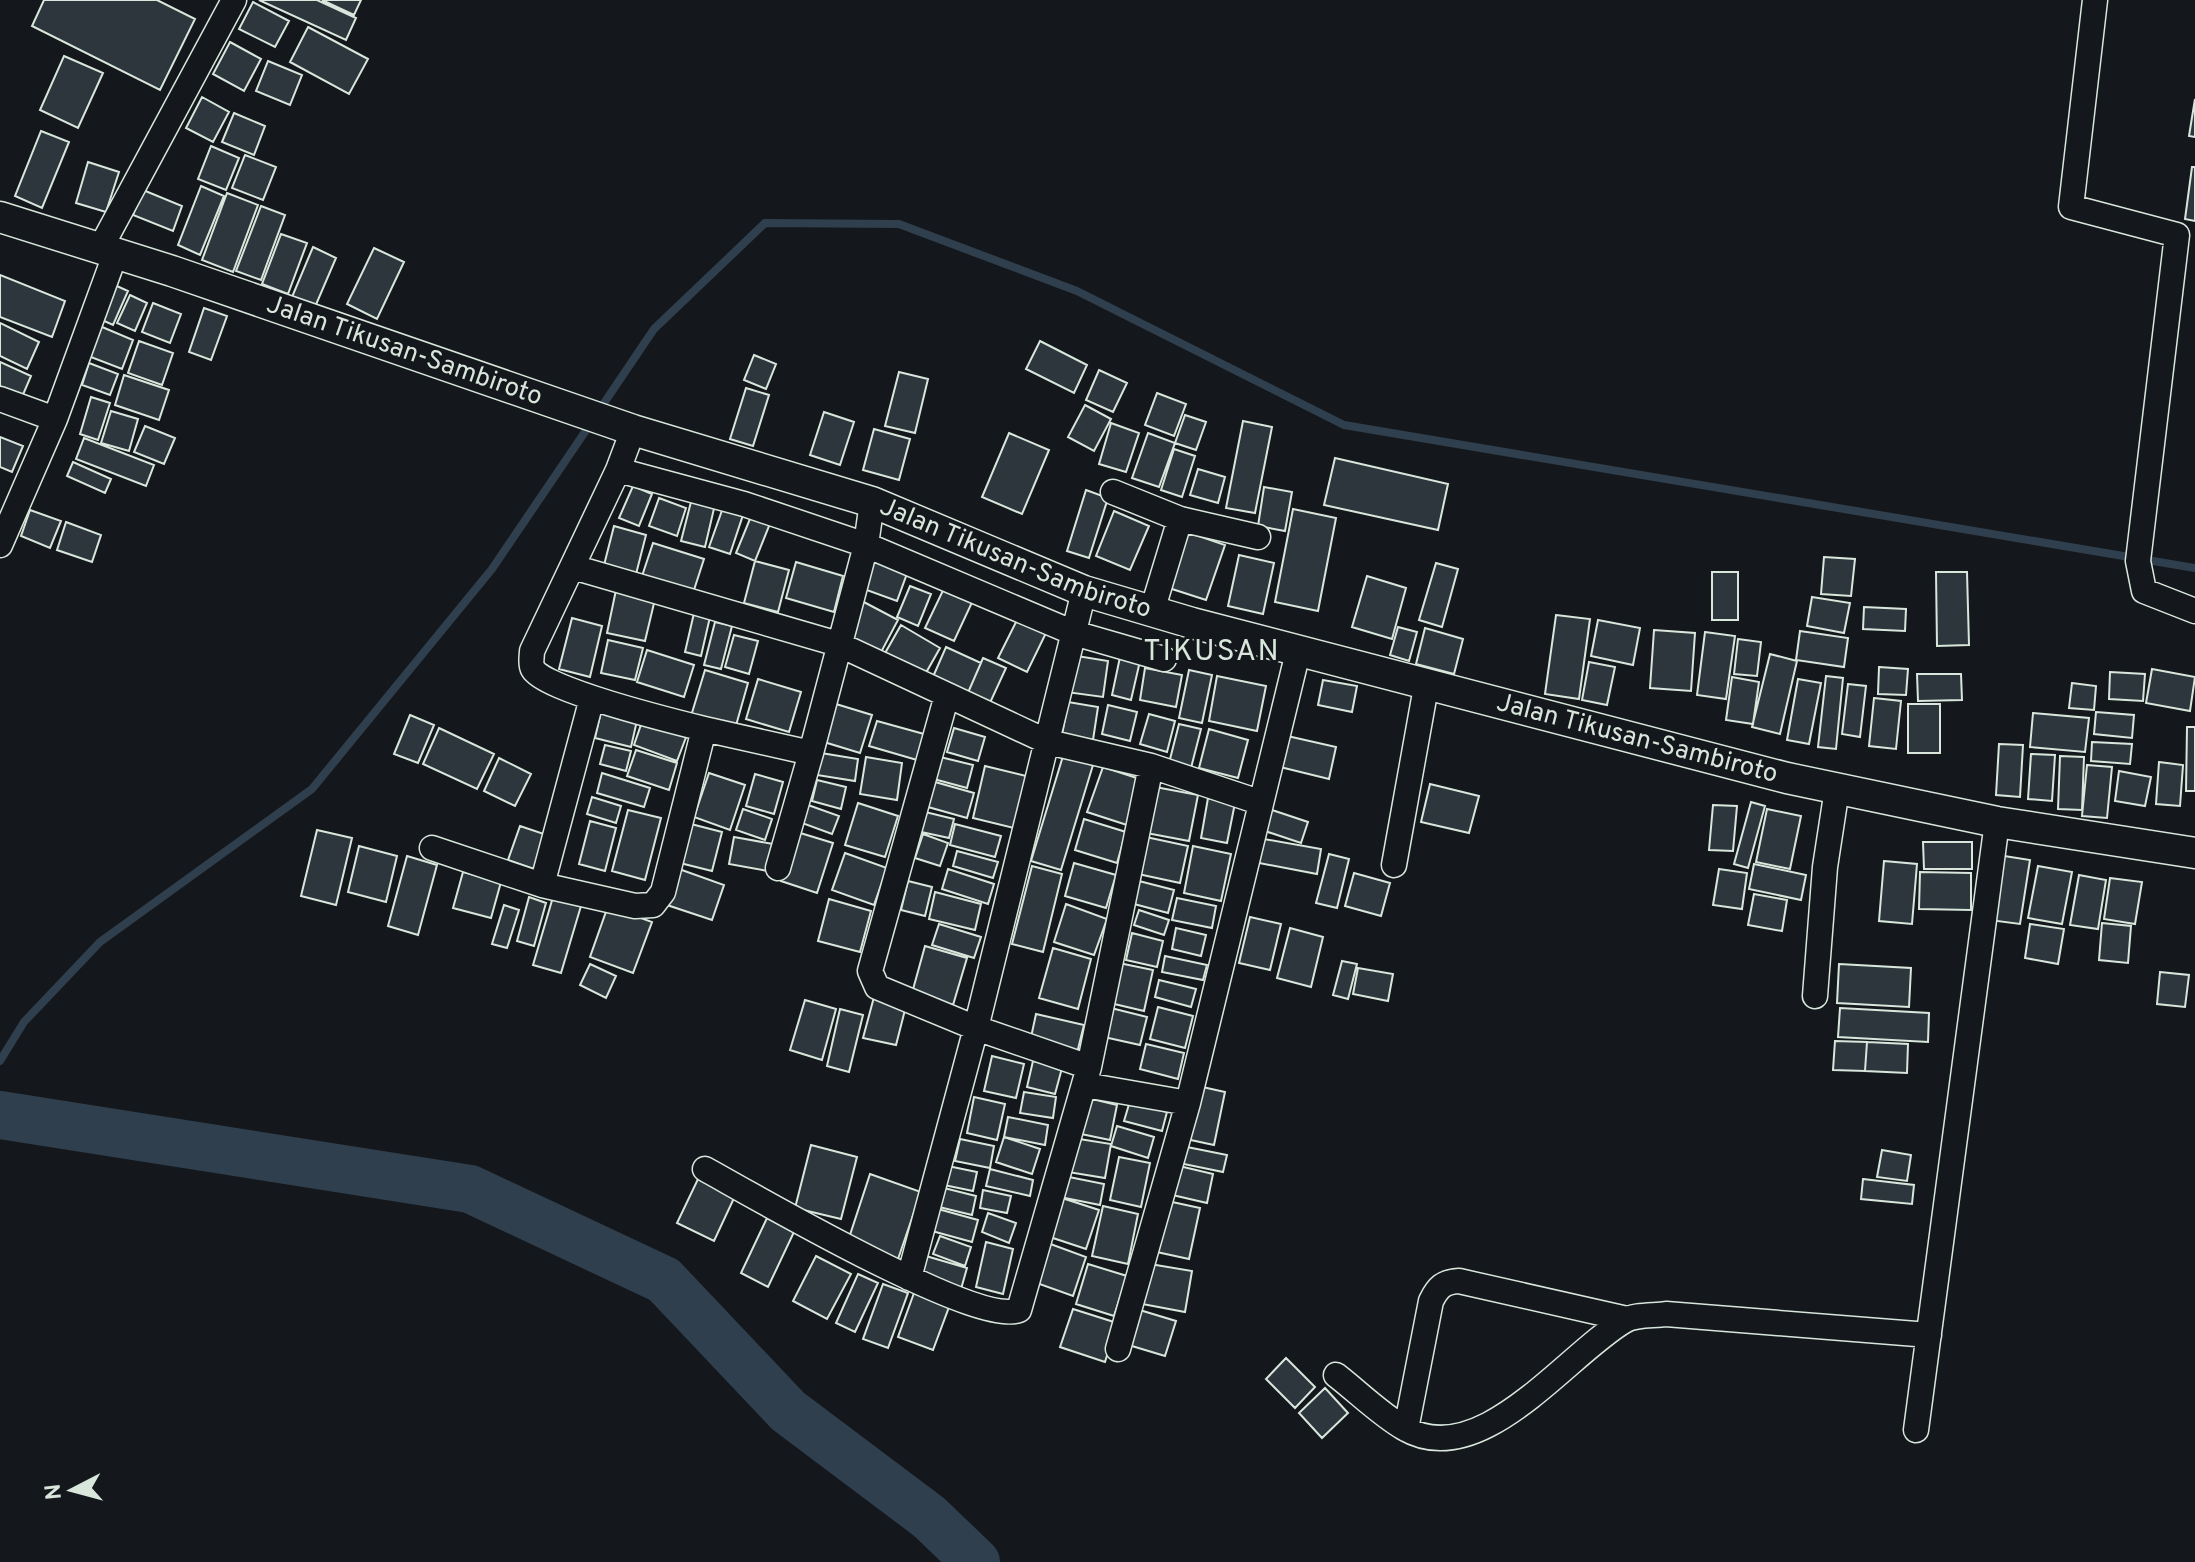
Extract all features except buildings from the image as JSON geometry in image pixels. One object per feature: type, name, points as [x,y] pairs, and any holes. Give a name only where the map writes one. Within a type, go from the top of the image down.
[{"type":"street","points":[[0,545],[55,419],[108,250],[234,0]]},
{"type":"street","points":[[2095,0],[2071,207],[2177,235],[2138,561],[2144,591],[2195,611]]},
{"type":"street","name":"Jalan Tikusan-Sambiroto","points":[[0,217],[108,250],[630,429],[872,502],[1084,591],[1152,611],[1426,687],[1837,789],[1997,822],[2195,853]]},
{"type":"street","points":[[0,399],[55,419]]},
{"type":"street","points":[[630,429],[618,470],[532,651],[534,670],[543,678],[592,698],[704,729],[811,753]]},
{"type":"street","points":[[618,470],[744,504],[866,545],[1074,633],[1164,659]]},
{"type":"street","points":[[1113,492],[1180,519],[1258,537]]},
{"type":"street","points":[[778,868],[866,545],[872,502]]},
{"type":"street","points":[[1152,611],[1180,519]]},
{"type":"street","points":[[573,567],[838,644],[1048,742],[1151,766],[1259,802]]},
{"type":"street","points":[[909,1278],[976,1028],[1084,591]]},
{"type":"street","points":[[1118,1349],[1188,1103],[1298,652]]},
{"type":"street","points":[[1394,865],[1426,687]]},
{"type":"street","points":[[947,695],[870,971],[877,987],[1087,1076],[1188,1103]]},
{"type":"street","points":[[542,885],[592,698]]},
{"type":"street","points":[[432,848],[542,885],[635,906],[653,905],[660,900],[704,729]]},
{"type":"street","points":[[705,1169],[909,1278],[999,1313],[1019,1310],[1087,1076],[1151,766]]},
{"type":"street","points":[[1815,996],[1825,867],[1837,789]]},
{"type":"street","points":[[1916,1430],[1997,822]]},
{"type":"street","points":[[1406,1429],[1431,1301],[1437,1289],[1446,1282],[1459,1281],[1627,1319],[1666,1314],[1929,1335]]},
{"type":"street","points":[[1336,1375],[1406,1429],[1443,1438],[1468,1435],[1523,1402],[1627,1319]]},
{"type":"waterway","points":[[598,412],[654,329],[765,223],[899,224],[1077,291],[1344,425],[2195,568]]},
{"type":"waterway","points":[[0,1061],[24,1022],[100,942],[312,789],[492,569],[591,423]]},
{"type":"waterway","points":[[0,1115],[470,1189],[664,1280],[788,1411],[929,1517],[976,1562]]},
{"type":"district","name":"TIKUSAN","points":[[1212,652]]}]
